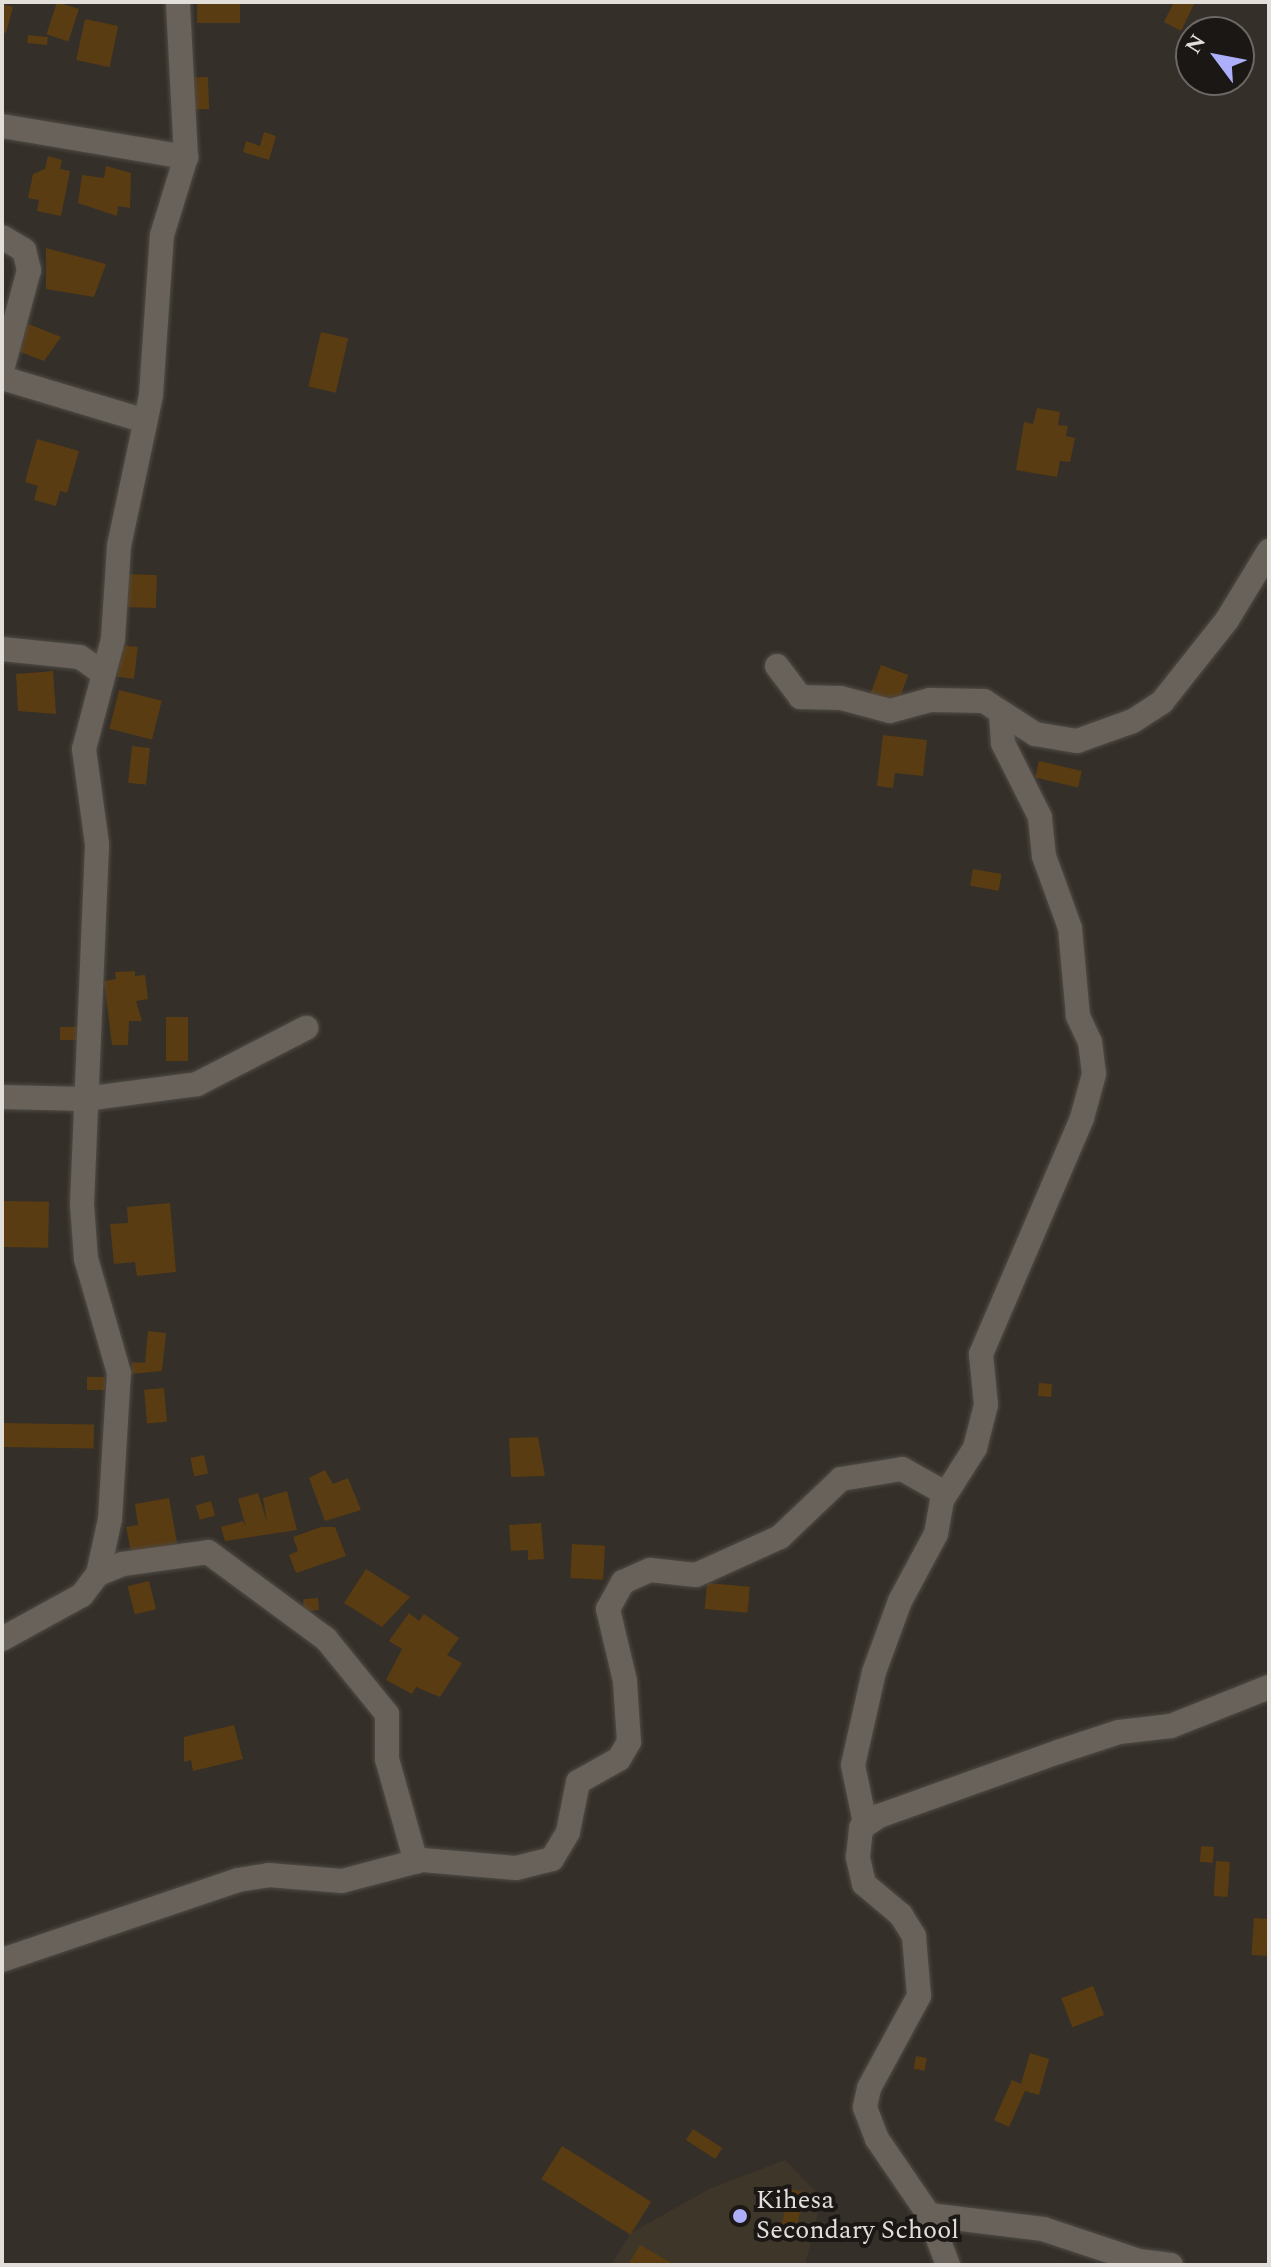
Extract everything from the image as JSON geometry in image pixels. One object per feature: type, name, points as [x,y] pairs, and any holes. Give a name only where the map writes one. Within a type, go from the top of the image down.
[{"type":"street","points":[[2,1639],[82,1595],[98,1574],[117,1451],[119,1373],[83,1238],[85,1099],[97,844],[84,749],[113,639],[119,546],[145,421],[162,235],[186,157],[178,2]]},
{"type":"street","points":[[2,126],[186,157]]},
{"type":"street","points":[[2,237],[24,250],[29,270],[2,370]]},
{"type":"street","points":[[2,378],[145,421]]},
{"type":"street","points":[[777,666],[800,697],[841,698],[890,711],[930,700],[984,701],[1001,713],[1061,741],[1133,721],[1162,702],[1191,667],[1269,551]]},
{"type":"street","points":[[2,649],[80,657],[103,673]]},
{"type":"street","points":[[948,2265],[929,2215],[877,2139],[865,2107],[869,2088],[919,1996],[917,1954],[907,1922],[864,1884],[857,1845],[865,1823],[853,1765],[874,1672],[900,1601],[936,1534],[945,1493],[975,1448],[986,1405],[981,1354],[1082,1118],[1094,1074],[1090,1042],[1078,1016],[1070,928],[1044,856],[1040,817],[1003,743],[1001,713]]},
{"type":"street","points":[[2,1097],[85,1099],[197,1084],[306,1028]]},
{"type":"street","points":[[2,1960],[238,1880],[268,1875],[342,1881],[416,1862],[446,1858],[516,1868],[555,1856],[568,1832],[578,1782],[619,1759],[629,1742],[625,1681],[608,1609],[635,1573],[702,1573],[723,1557],[787,1533],[841,1479],[902,1469],[945,1493]]},
{"type":"street","points":[[98,1574],[136,1562],[208,1552],[326,1639],[387,1714],[387,1759],[416,1862]]},
{"type":"street","points":[[865,1823],[1102,1737],[1171,1726],[1269,1687]]},
{"type":"street","points":[[929,2215],[1043,2229],[1139,2261],[1171,2265]]},
{"type":"shaded area","name":"Kihesa Secondary School","points":[[785,2160],[822,2198],[805,2265],[611,2265],[631,2233],[709,2189]]},
{"type":"building","points":[[57,2],[79,9],[68,41],[46,34]]},
{"type":"building","points":[[197,2],[240,2],[240,23],[197,23]]},
{"type":"building","points":[[1174,2],[1195,2],[1188,16],[1175,16],[1175,28],[1164,22]]},
{"type":"building","points":[[2,4],[13,7],[6,33],[2,32]]},
{"type":"building","points":[[85,19],[118,26],[110,67],[76,60]]},
{"type":"building","points":[[28,35],[48,37],[47,45],[27,43]]},
{"type":"building","points":[[208,77],[209,109],[194,110],[193,78]]},
{"type":"building","points":[[264,132],[276,136],[269,160],[243,152],[246,141],[260,146]]},
{"type":"building","points":[[48,156],[62,160],[60,169],[70,171],[61,216],[37,211],[39,200],[28,198],[33,174],[45,169]]},
{"type":"building","points":[[106,166],[131,173],[130,208],[118,206],[117,216],[78,203],[82,175],[104,178]]},
{"type":"building","points":[[46,248],[106,264],[94,297],[46,289]]},
{"type":"building","points":[[21,321],[61,337],[44,361],[10,348]]},
{"type":"building","points":[[321,332],[348,338],[336,393],[308,387]]},
{"type":"building","points":[[1037,408],[1060,412],[1058,425],[1068,426],[1066,436],[1075,438],[1070,462],[1060,461],[1057,477],[1016,470],[1024,422],[1033,424]]},
{"type":"building","points":[[37,439],[79,451],[67,493],[60,491],[56,506],[34,500],[38,486],[25,482]]},
{"type":"building","points":[[125,574],[157,575],[156,608],[124,607]]},
{"type":"building","points":[[121,645],[138,647],[134,679],[117,677]]},
{"type":"building","points":[[881,665],[908,675],[898,704],[870,694]]},
{"type":"building","points":[[53,671],[56,714],[18,711],[16,674]]},
{"type":"building","points":[[119,690],[162,701],[152,739],[109,729]]},
{"type":"building","points":[[883,735],[927,740],[923,776],[895,773],[893,788],[877,786]]},
{"type":"building","points":[[132,746],[150,748],[146,785],[128,783]]},
{"type":"building","points":[[1039,761],[1082,771],[1078,787],[1035,778]]},
{"type":"building","points":[[973,869],[1002,874],[999,891],[970,886]]},
{"type":"building","points":[[135,971],[135,976],[145,975],[148,999],[136,1001],[142,1021],[129,1021],[128,1045],[112,1045],[104,981],[116,979],[115,972]]},
{"type":"building","points":[[166,1017],[188,1017],[188,1061],[166,1061]]},
{"type":"building","points":[[60,1027],[82,1027],[82,1040],[60,1040]]},
{"type":"building","points":[[2,1201],[49,1202],[48,1248],[2,1247]]},
{"type":"building","points":[[170,1203],[176,1272],[137,1276],[135,1262],[114,1264],[110,1224],[128,1223],[127,1207]]},
{"type":"building","points":[[148,1331],[166,1333],[162,1371],[131,1374],[132,1362],[145,1363]]},
{"type":"building","points":[[87,1377],[105,1377],[105,1390],[87,1390]]},
{"type":"building","points":[[1039,1383],[1052,1384],[1051,1397],[1038,1396]]},
{"type":"building","points":[[164,1388],[167,1422],[147,1424],[144,1390]]},
{"type":"building","points":[[2,1423],[94,1425],[94,1449],[2,1447]]},
{"type":"building","points":[[538,1437],[545,1476],[511,1477],[509,1438]]},
{"type":"building","points":[[204,1455],[208,1474],[194,1476],[190,1458]]},
{"type":"building","points":[[325,1470],[333,1484],[348,1478],[361,1510],[325,1521],[309,1478]]},
{"type":"building","points":[[287,1491],[297,1530],[225,1541],[221,1527],[243,1521],[246,1527],[238,1499],[258,1493],[267,1522],[263,1498]]},
{"type":"building","points":[[169,1498],[177,1543],[132,1556],[126,1527],[138,1525],[135,1504]]},
{"type":"building","points":[[211,1501],[215,1515],[200,1520],[196,1505]]},
{"type":"building","points":[[541,1523],[544,1559],[528,1560],[528,1550],[511,1551],[509,1525]]},
{"type":"building","points":[[321,1527],[335,1527],[346,1556],[296,1573],[289,1555],[298,1551],[293,1537]]},
{"type":"building","points":[[572,1544],[605,1546],[603,1580],[570,1578]]},
{"type":"building","points":[[366,1569],[410,1597],[382,1627],[344,1603]]},
{"type":"building","points":[[149,1581],[156,1609],[135,1614],[128,1586]]},
{"type":"building","points":[[707,1583],[750,1587],[748,1613],[705,1609]]},
{"type":"building","points":[[318,1598],[319,1610],[304,1611],[303,1599]]},
{"type":"building","points":[[409,1613],[419,1621],[424,1614],[459,1638],[447,1655],[462,1663],[440,1697],[416,1687],[412,1694],[386,1680],[402,1649],[389,1641]]},
{"type":"building","points":[[234,1725],[243,1759],[193,1771],[191,1760],[184,1762],[184,1737]]},
{"type":"building","points":[[1201,1846],[1214,1847],[1213,1863],[1200,1862]]},
{"type":"building","points":[[1216,1861],[1230,1862],[1228,1897],[1214,1896]]},
{"type":"building","points":[[1254,1918],[1269,1919],[1266,1956],[1251,1955]]},
{"type":"building","points":[[1093,1986],[1104,2015],[1072,2027],[1061,1998]]},
{"type":"building","points":[[1030,2053],[1049,2059],[1039,2095],[1025,2091],[1009,2127],[994,2120],[1012,2080],[1021,2084]]},
{"type":"building","points":[[916,2056],[927,2058],[925,2071],[914,2069]]},
{"type":"building","points":[[693,2129],[722,2148],[715,2159],[686,2140]]},
{"type":"building","points":[[562,2146],[651,2202],[630,2235],[541,2179]]},
{"type":"building","points":[[789,2189],[804,2192],[796,2232],[781,2229]]},
{"type":"building","points":[[640,2245],[675,2265],[628,2265]]},
{"type":"place","name":"Kihesa Secondary School","points":[[740,2216]]}]
